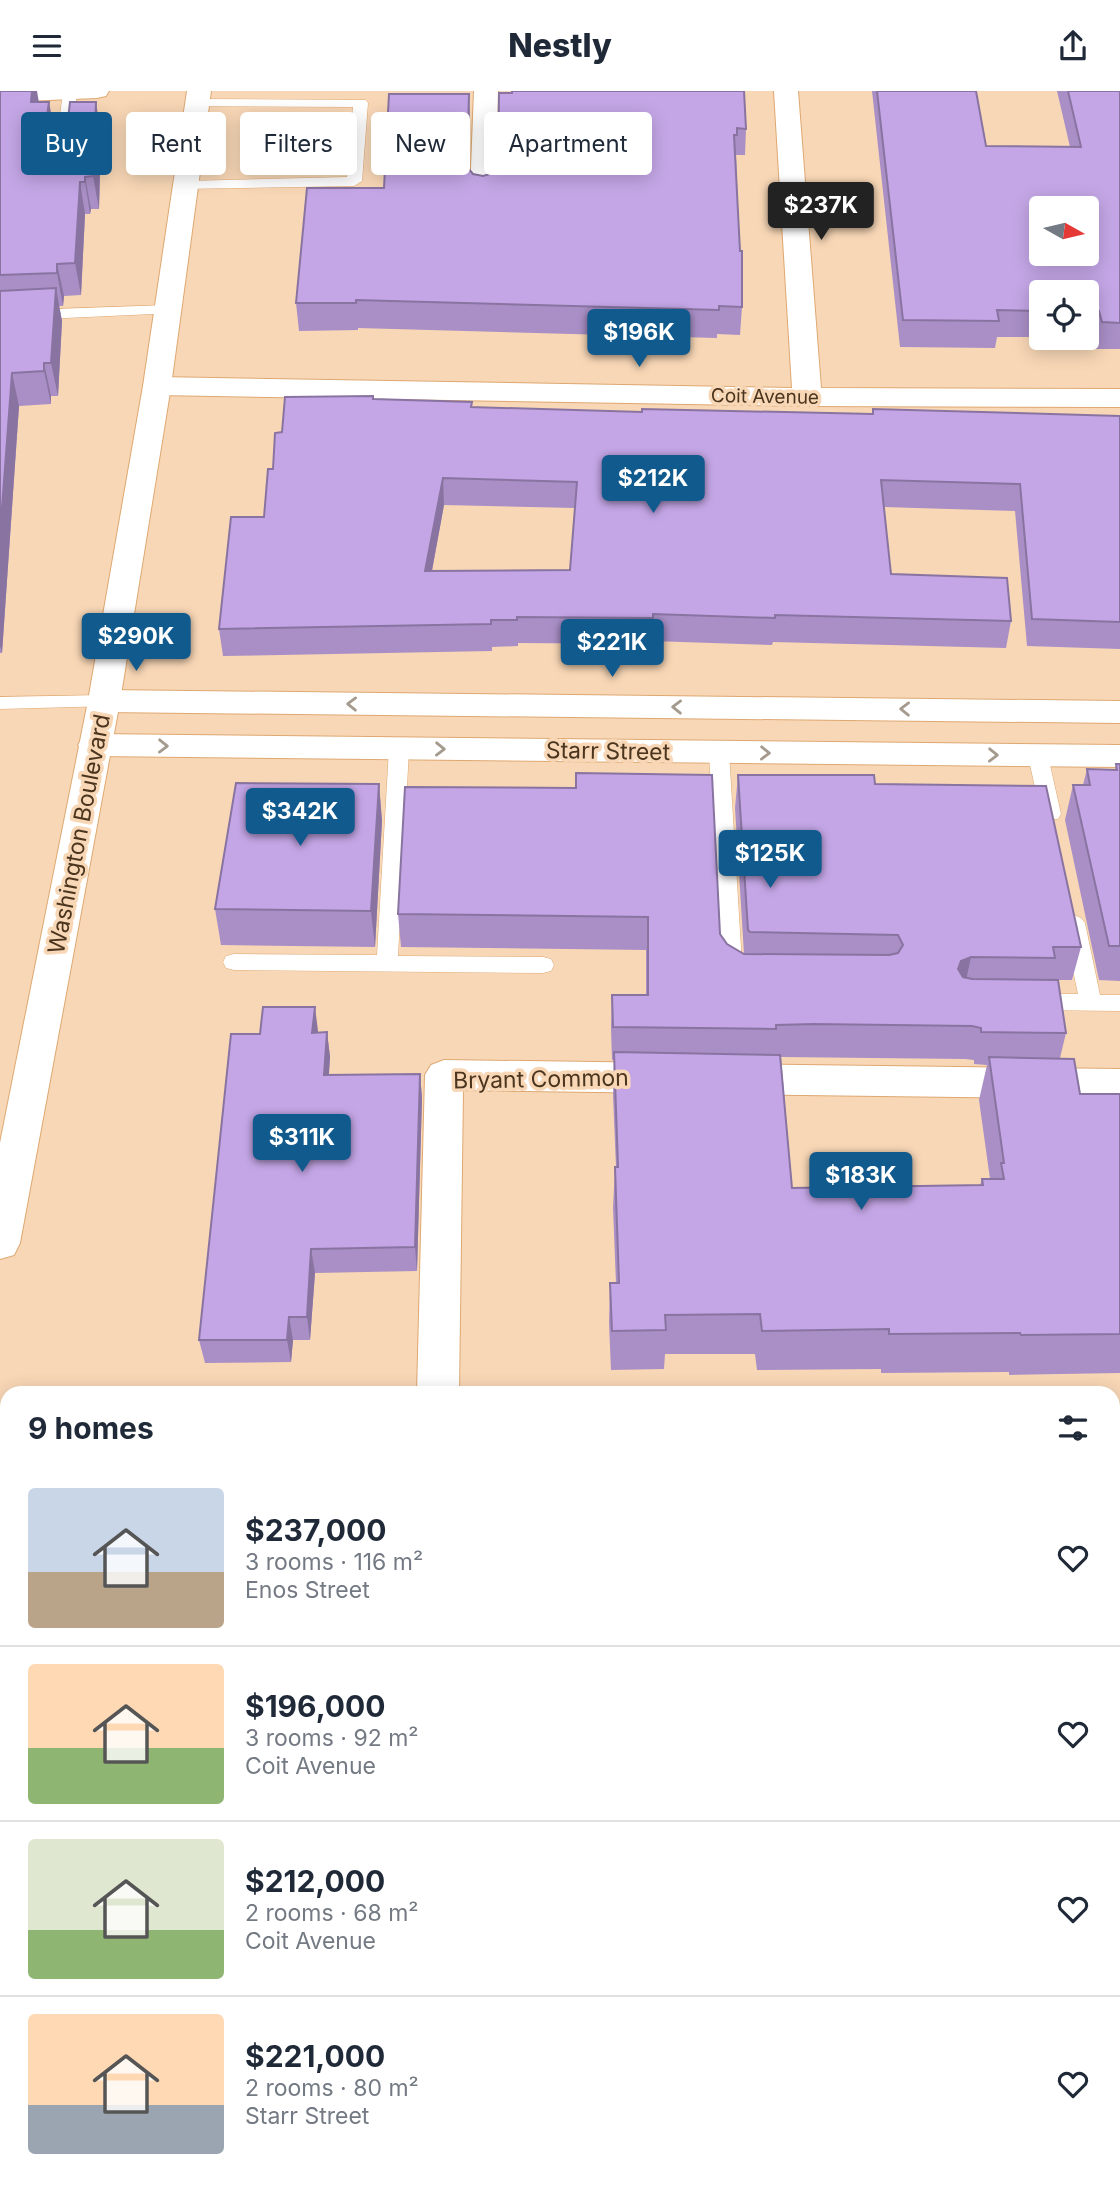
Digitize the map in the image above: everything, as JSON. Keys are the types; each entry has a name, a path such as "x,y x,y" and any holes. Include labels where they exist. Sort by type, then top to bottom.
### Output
{"street":[{"path":"0,95 97,91"},
{"path":"483,193 486,91"},
{"path":"786,91 807,397"},
{"name":"Washington Boulevard","path":"0,1243 104,701 157,386 198,97"},
{"name":"Coit Avenue","path":"157,386 807,397 1120,398"},
{"name":"Starr Street","path":"104,701 1120,712"},
{"name":"Starr Street","path":"95,745 1120,756"},
{"name":"Bryant Common","path":"438,1386 444,1075 1120,1084"}],"lane":[{"path":"68,112 70,92"},
{"path":"186,186 354,181 361,103 198,97"},
{"path":"0,316 168,310"},
{"path":"0,702 104,701"},
{"path":"387,963 399,749"},
{"path":"719,753 731,967 741,976 754,976"},
{"path":"1038,756 1055,834"},
{"path":"1069,899 1091,1003"},
{"path":"234,962 543,965"},
{"path":"1007,1002 1120,1003"}],"building":[{"path":"0,91 32,91 31,102 49,102 48,112 21,112 21,175 93,176 85,177 85,182 80,182 75,263 57,264 57,273 0,275"},
{"path":"744,91 746,129 737,128 737,135 734,135 742,251 742,307 719,306 719,310 356,300 356,303 296,303 307,188 384,188 385,175 470,175 470,170 483,176 652,175 652,112 499,112 499,93"},
{"path":"877,91 976,91 986,146 1081,147 1068,91 1120,91 1120,323 1102,322 1099,311 1099,280 1029,280 1029,311 997,310 999,321 903,320"},
{"path":"389,94 469,94 469,112 388,112"},
{"path":"70,102 96,102 96,112 69,112"},
{"path":"56,288 51,363 44,363 44,371 12,373 0,535 0,291"},
{"path":"373,396 373,399 472,402 471,407 642,412 642,409 873,414 873,409 1120,416 1120,622 1032,619 1020,484 881,480 891,574 1007,578 1011,621 653,614 653,618 517,617 517,620 491,620 491,624 219,629 231,517 264,517 268,469 273,469 275,433 282,432 285,397","holes":["443,478 577,482 570,570 425,571"]},
{"path":"1116,764 1120,764 1120,946 1109,946 1073,785 1090,785 1087,769 1117,770"},
{"path":"576,773 712,775 720,934 727,944 744,954 889,955 898,953 903,945 898,935 748,930 738,775 874,775 875,784 1046,786 1081,947 1053,947 1055,958 971,957 961,961 958,969 963,977 972,979 1058,980 1066,1033 981,1032 981,1028 972,1026 814,1024 776,1025 776,1029 613,1027 612,995 648,995 648,917 398,914 405,787 576,788"},
{"path":"236,783 379,784 371,911 215,909"},
{"path":"263,1007 315,1007 312,1033 327,1032 324,1075 420,1074 415,1247 311,1249 307,1317 289,1317 287,1340 199,1340 231,1034 260,1034"},
{"path":"614,1052 780,1055 792,1188 983,1185 982,1179 1004,1179 989,1057 1074,1059 1080,1094 1120,1094 1120,1334 889,1334 889,1329 762,1331 760,1314 665,1315 666,1330 612,1331 610,1283 619,1283"}]}
